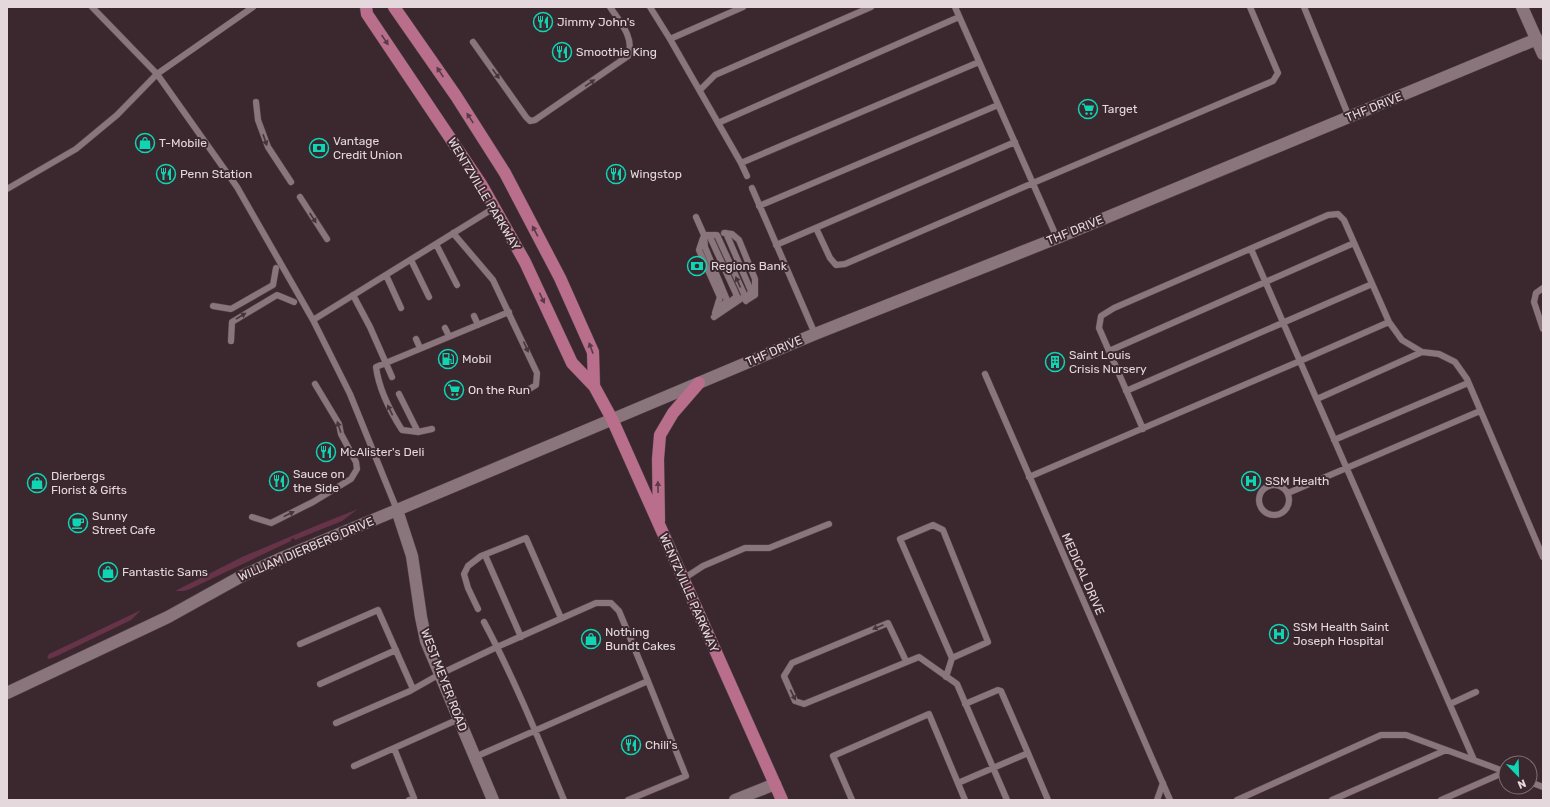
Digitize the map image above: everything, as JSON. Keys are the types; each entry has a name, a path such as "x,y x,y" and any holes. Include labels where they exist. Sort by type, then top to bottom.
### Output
{"main road":[{"path":"354,7 367,10"},
{"name":"WENTZVILLE PARKWAY","path":"394,7 456,96 509,180 560,278 593,352 594,386"},
{"name":"WENTZVILLE PARKWAY","path":"367,10 481,184 525,262 572,363 594,386 612,419 782,800"},
{"path":"659,526 658,459 660,435 673,413 699,383"}],"street":[{"path":"1522,7 1543,54"},
{"name":"THF DRIVE","path":"612,419 815,334 1057,238 1537,39"},
{"name":"WILLIAM DIERBERG DRIVE","path":"7,693 168,617 240,577 284,557 612,419"},
{"name":"WEST MEYER ROAD","path":"397,510 412,556 426,641 493,800"},
{"path":"735,800 775,784"}],"lane":[{"path":"92,7 157,74 237,187 313,320 350,394 397,510"},
{"path":"7,189 76,149 117,115 157,74 254,7"},
{"path":"474,42 526,117 530,121 535,120 628,56 630,50 628,36 610,7"},
{"path":"650,7 700,90 746,176"},
{"path":"670,39 743,7"},
{"path":"700,90 715,75 871,7"},
{"path":"955,7 1057,238"},
{"path":"816,228 830,258 836,265 845,264 1273,81 1278,73 1250,7"},
{"path":"1304,7 1349,117"},
{"path":"718,123 959,17"},
{"path":"740,163 979,62"},
{"path":"256,102 258,120 268,147 291,182"},
{"path":"759,206 998,104"},
{"path":"776,245 1015,142"},
{"path":"752,188 815,334"},
{"path":"300,197 327,239"},
{"path":"313,320 494,208"},
{"path":"1143,429 1099,328 1101,316 1114,308 1328,215 1338,214 1344,220 1389,322 1402,340 1422,352 1439,354 1455,362 1468,383 1543,557"},
{"path":"696,217 704,235 699,250 720,297 714,317"},
{"path":"453,233 493,280 509,312 537,373 536,385 526,391"},
{"path":"704,235 726,233 732,234 739,240 755,279 754,295 746,301 714,317"},
{"path":"726,233 751,291 746,301"},
{"path":"704,235 710,237 737,296 714,317"},
{"path":"1109,350 1266,283 1354,243"},
{"path":"436,244 457,285"},
{"path":"1251,249 1474,760"},
{"path":"411,260 430,296"},
{"path":"213,306 231,309 273,285 276,268"},
{"path":"386,275 401,308"},
{"path":"1126,391 1372,284"},
{"path":"1543,288 1536,293 1534,302 1543,329"},
{"path":"231,341 232,322 261,304 277,295 294,302"},
{"path":"353,295 392,377"},
{"path":"432,429 418,432 402,430 392,414 381,389 376,367 509,312"},
{"path":"474,316 478,325"},
{"path":"1029,477 1300,362 1389,322"},
{"path":"445,328 449,336"},
{"path":"416,340 420,348"},
{"path":"1317,399 1422,352"},
{"name":"MEDICAL DRIVE","path":"985,374 1170,800"},
{"path":"1334,440 1468,383"},
{"path":"252,518 271,523 313,502 351,479 357,469 356,462 341,434 339,424 315,384"},
{"path":"398,394 418,432"},
{"path":"1288,493 1480,411"},
{"path":"1270,485 1280,486 1288,493 1289,503 1280,514 1271,515 1262,511 1259,496 1265,488 1270,485"},
{"path":"683,579 703,566 745,548 769,548 829,524"},
{"path":"946,677 952,658 900,539 933,525 943,530 988,642 952,658"},
{"path":"478,609 468,588 464,574 468,566 485,555 526,538 561,618"},
{"path":"485,555 521,637"},
{"path":"336,723 414,690 440,674 561,618 596,603 611,603 619,611 686,776 628,800"},
{"path":"300,644 378,610 414,690"},
{"path":"484,622 535,730 564,800"},
{"path":"906,661 888,623 792,663 784,676 795,701 804,704 906,661 919,657 957,684 1008,800"},
{"path":"320,684 396,650"},
{"path":"475,756 648,681"},
{"path":"965,704 998,690 1001,692 1048,800"},
{"path":"1450,704 1476,692"},
{"path":"852,800 833,756 929,714 965,800"},
{"path":"354,766 459,719"},
{"path":"1237,800 1381,736 1406,735 1498,769"},
{"path":"394,748 414,798 409,800"},
{"path":"1332,800 1446,750"},
{"path":"958,783 1028,753"},
{"path":"1441,800 1498,775"},
{"path":"1157,800 1163,783"}],"shaded area":[{"path":"358,509 342,521 295,540 294,538 291,539 291,541 190,589 175,591 242,557"},
{"path":"141,610 131,620 57,656 49,659 47,658 49,654"}],"place":[{"name":"Jimmy John's","path":"543,22"},
{"name":"Smoothie King","path":"562,52"},
{"name":"Target","path":"1088,109"},
{"name":"T-Mobile","path":"145,143"},
{"name":"Vantage Credit Union","path":"319,148"},
{"name":"Penn Station","path":"166,174"},
{"name":"Wingstop","path":"616,174"},
{"name":"Regions Bank","path":"697,266"},
{"name":"Mobil","path":"448,359"},
{"name":"Saint Louis Crisis Nursery","path":"1055,362"},
{"name":"On the Run","path":"454,390"},
{"name":"McAlister's Deli","path":"326,452"},
{"name":"Sauce on the Side","path":"279,481"},
{"name":"SSM Health","path":"1251,481"},
{"name":"Dierbergs Florist & Gifts","path":"37,483"},
{"name":"Sunny Street Cafe","path":"78,523"},
{"name":"Fantastic Sams","path":"108,572"},
{"name":"SSM Health Saint Joseph Hospital","path":"1279,634"},
{"name":"Nothing Bundt Cakes","path":"591,639"},
{"name":"Chili's","path":"631,745"}]}
